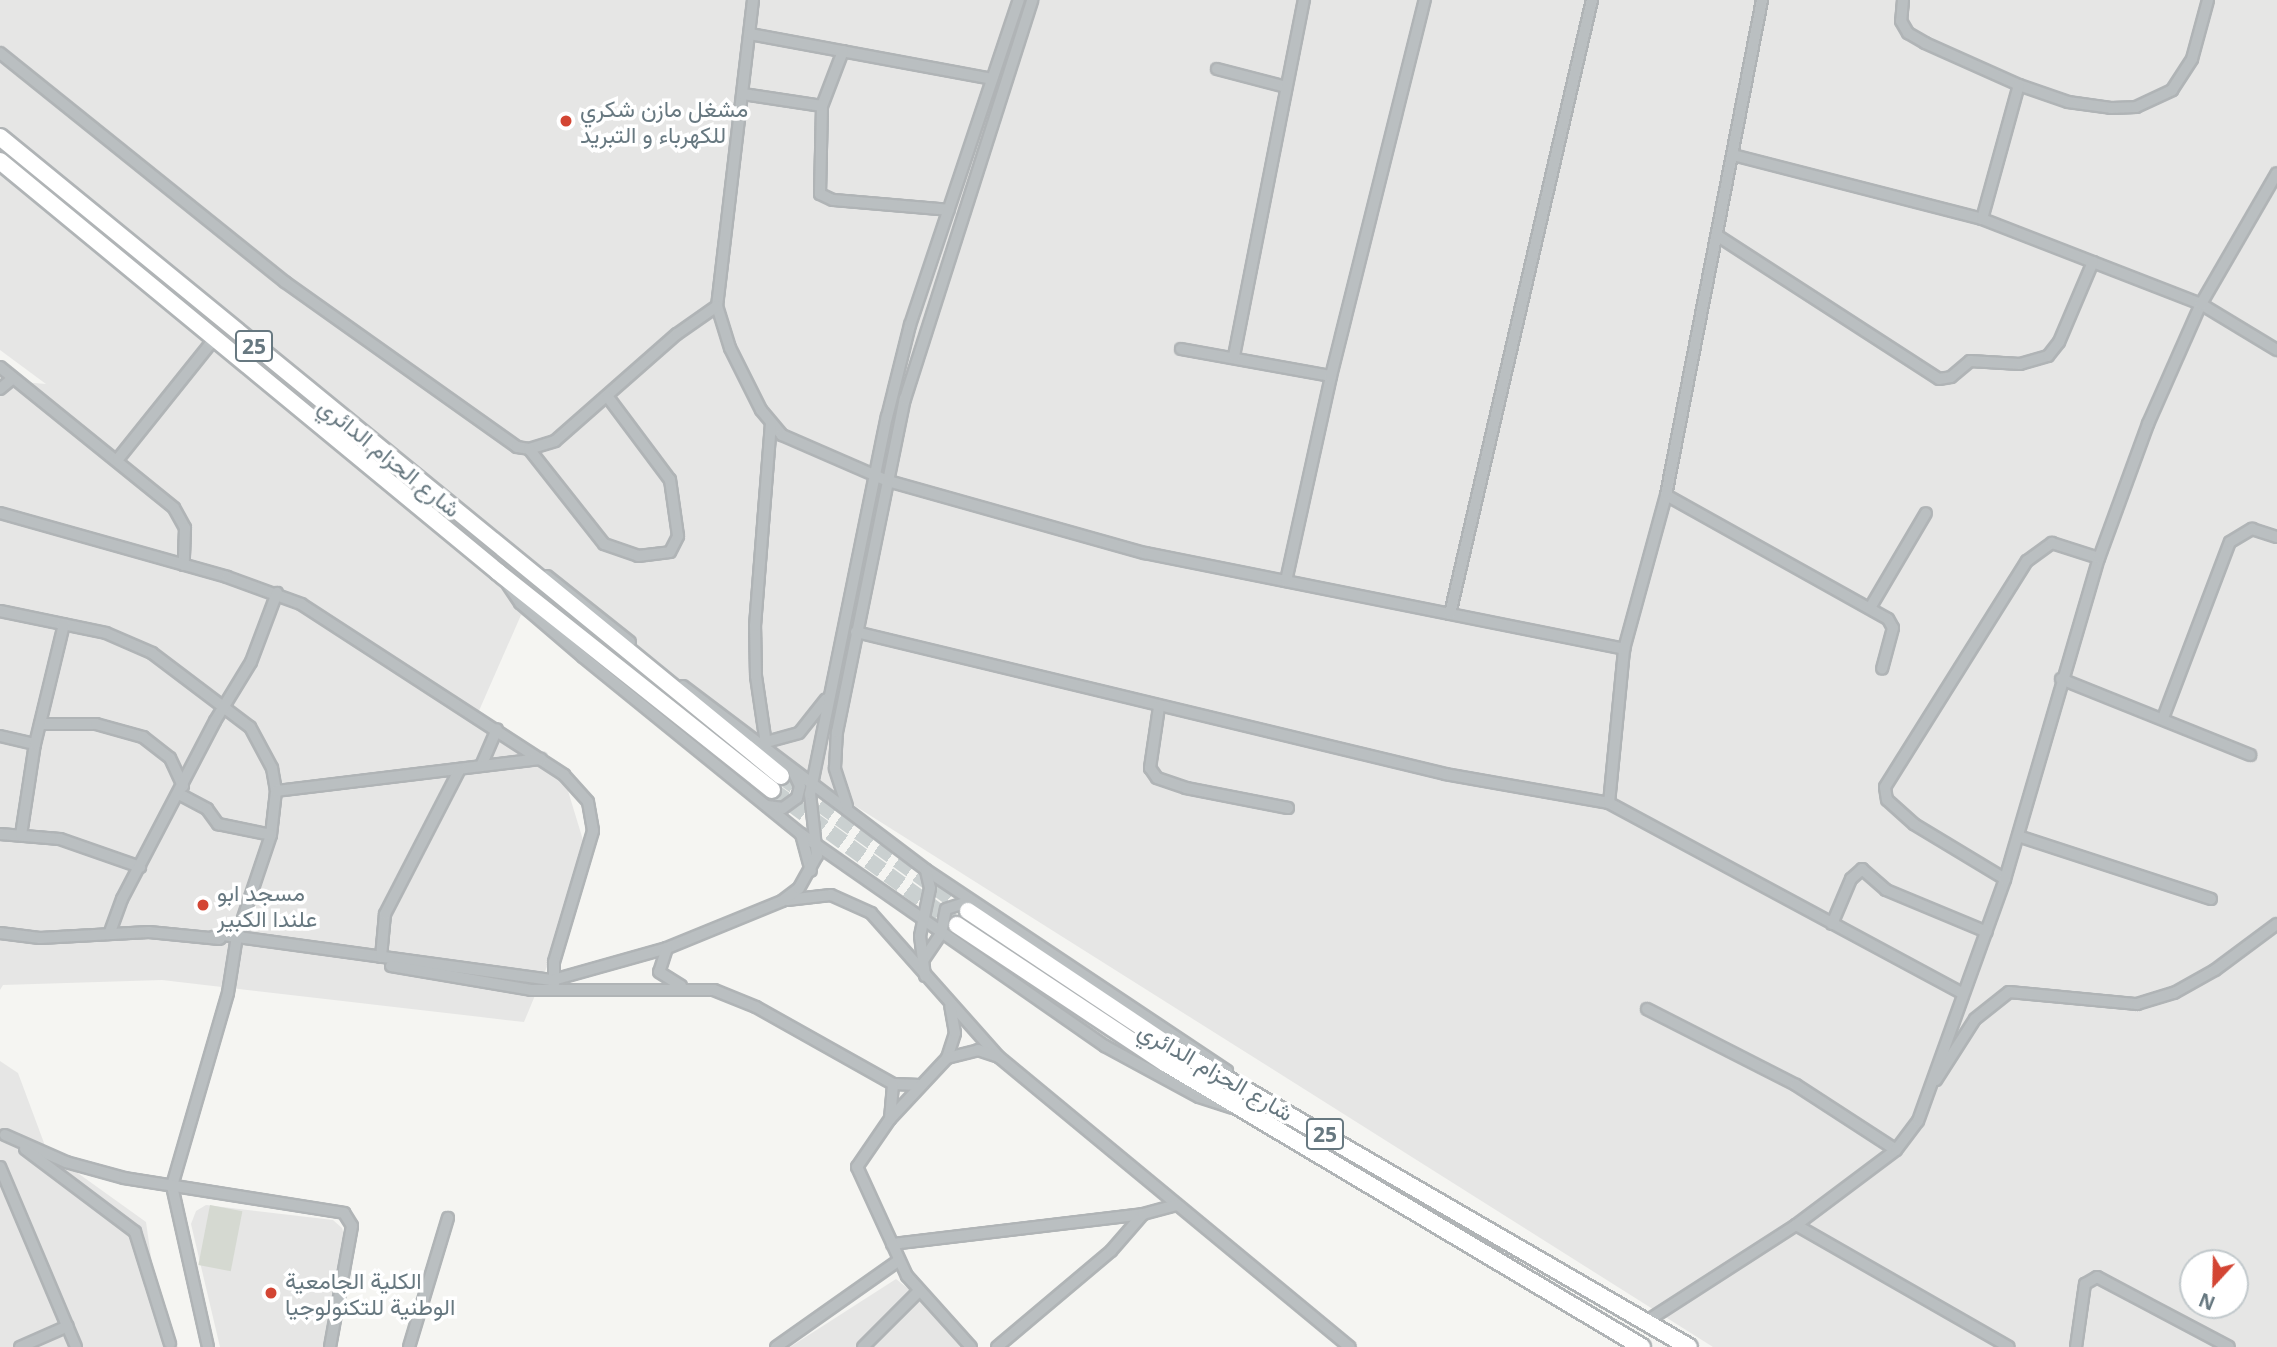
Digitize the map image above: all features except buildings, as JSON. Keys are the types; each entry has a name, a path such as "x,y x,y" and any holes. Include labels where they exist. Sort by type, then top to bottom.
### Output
{"highway":[{"name":"شارع الحزام الدائري","path":"0,137 781,778"},
{"name":"شارع الحزام الدائري","path":"0,162 498,572 781,778"},
{"name":"شارع الحزام الدائري","path":"969,906 1089,996 1689,1347"},
{"name":"شارع الحزام الدائري","path":"957,925 1089,1016 1243,1111 1642,1347"}],"street":[{"path":"753,0 717,306 730,348 771,423 801,446 888,481 1145,553 1624,649"},
{"path":"236,940 381,957 554,985 667,948 782,901 799,888 811,871 818,846 809,812 812,784 873,476 910,325 1018,0"},
{"path":"848,809 838,783 834,752 851,655 888,481 925,327 1032,0"},
{"path":"1286,581 1331,376 1425,0"},
{"path":"1450,614 1592,0"},
{"path":"1609,803 1624,649 1666,495 1762,0"},
{"path":"1903,0 1901,21 1908,33 2019,85 2089,106 2136,107 2155,99 2184,76 2208,0"},
{"path":"1234,356 1301,1"},
{"path":"750,34 992,79"},
{"path":"843,51 822,106 820,194 832,200 949,210"},
{"path":"0,53 324,311 506,442 529,449 555,441 677,334 717,306"},
{"path":"1217,69 1286,87"},
{"path":"1982,219 2019,85"},
{"path":"743,94 822,106"},
{"path":"1733,155 1982,219 2202,304 2277,350"},
{"path":"1647,1321 1796,1225 1896,1150 1918,1121 2005,879 2099,558 2148,424 2202,304 2277,173"},
{"path":"1718,236 1939,379 1951,377 1970,361 2020,364 2048,356 2059,342 2093,262"},
{"path":"118,459 214,339"},
{"path":"1181,349 1234,356 1331,376"},
{"path":"0,367 118,459 182,520 184,565"},
{"path":"0,390 13,378"},
{"path":"529,449 604,544 638,556 670,552 678,536 670,480 608,397"},
{"path":"761,744 755,638 771,423"},
{"path":"1666,495 1888,619 1893,628 1882,669"},
{"path":"0,513 277,593 329,619 497,729 580,788 593,816 590,845 554,962 554,985"},
{"path":"1870,608 1926,513"},
{"path":"2163,718 2230,542 2252,530 2277,537"},
{"path":"2005,879 1914,824 1887,800 1885,788 2027,561 2052,543 2099,558"},
{"path":"509,555 562,586 761,744 781,778 800,786 797,798 783,808 767,806"},
{"path":"498,572 529,611 801,834 1105,1046 1199,1097 1243,1111"},
{"path":"110,932 139,867 223,705 251,662 277,593"},
{"path":"0,611 129,641 223,705 250,727 266,750 276,791 271,835 236,940 228,993 172,1186 208,1347"},
{"path":"21,835 35,744 64,624"},
{"path":"856,632 1159,707 1515,790 1609,803 1963,994"},
{"path":"838,653 851,655"},
{"path":"2062,679 2250,755"},
{"path":"761,744 807,727 831,691"},
{"path":"1159,707 1150,768 1157,778 1186,788 1288,808"},
{"path":"40,724 96,724 142,737 170,758 181,790 207,808 218,824 271,835"},
{"path":"481,766 497,729"},
{"path":"0,736 35,744"},
{"path":"276,791 541,759"},
{"path":"381,957 385,914 460,769"},
{"path":"781,778 812,784 848,809 969,906"},
{"path":"0,834 90,846 139,867"},
{"path":"801,834 811,871"},
{"path":"2018,836 2211,899"},
{"path":"1832,924 1851,879 1863,869 1886,890 1987,932"},
{"path":"925,975 922,920 930,888 926,870"},
{"path":"782,901 831,895 857,903 871,913 999,1057 1349,1347"},
{"path":"924,959 941,934 946,909 969,906"},
{"path":"1934,1082 1946,1071 1975,1018 2009,992 2137,1004 2174,993 2215,970 2277,924"},
{"path":"0,947 5,935 110,932 214,937 554,985 683,987 732,995 893,1084 920,1085"},
{"path":"667,948 659,972 683,987"},
{"path":"948,1001 955,1033 947,1058 920,1085 863,1153 857,1174 898,1261 918,1292 971,1347"},
{"path":"1647,1009 1796,1085 1896,1150"},
{"path":"947,1058 978,1050 999,1057"},
{"path":"890,1119 893,1084"},
{"path":"3,1133 95,1171 334,1211 350,1219 330,1347"},
{"path":"3,1133 135,1232 170,1344"},
{"path":"0,1167 76,1347"},
{"path":"892,1244 1143,1214 1177,1205"},
{"path":"997,1347 1111,1251 1143,1214"},
{"path":"409,1347 448,1218"},
{"path":"1796,1225 2009,1347"},
{"path":"776,1347 898,1261"},
{"path":"2076,1347 2085,1284 2097,1277 2229,1347"},
{"path":"863,1347 918,1292"},
{"path":"20,1347 68,1326"}],"shaded area":[{"path":"0,0 2277,0 2277,1347 1713,1347 814,780 521,615 478,713 565,781 590,863 524,1022 162,980 3,985 0,990 0,380 46,384 0,350"},
{"path":"0,1061 18,1073 47,1151 146,1222 164,1347 0,1347"},
{"name":"الكلية الجامعية الوطنية للتكنولوجيا","path":"206,1205 333,1220 342,1228 345,1239 325,1347 220,1347 191,1224 196,1211"},
{"path":"210,1205 242,1211 231,1271 198,1265"},
{"path":"896,1279 976,1343 973,1347 790,1347"}],"tunnel":[{"path":"781,776 968,911"},
{"path":"772,790 957,925"}],"place":[{"name":"مشغل مازن شكري للكهرباء و التبريد","path":"566,121"},
{"name":"مسجد ابو علندا الكبير","path":"203,905"},
{"name":"الكلية الجامعية الوطنية للتكنولوجيا","path":"271,1293"}]}
